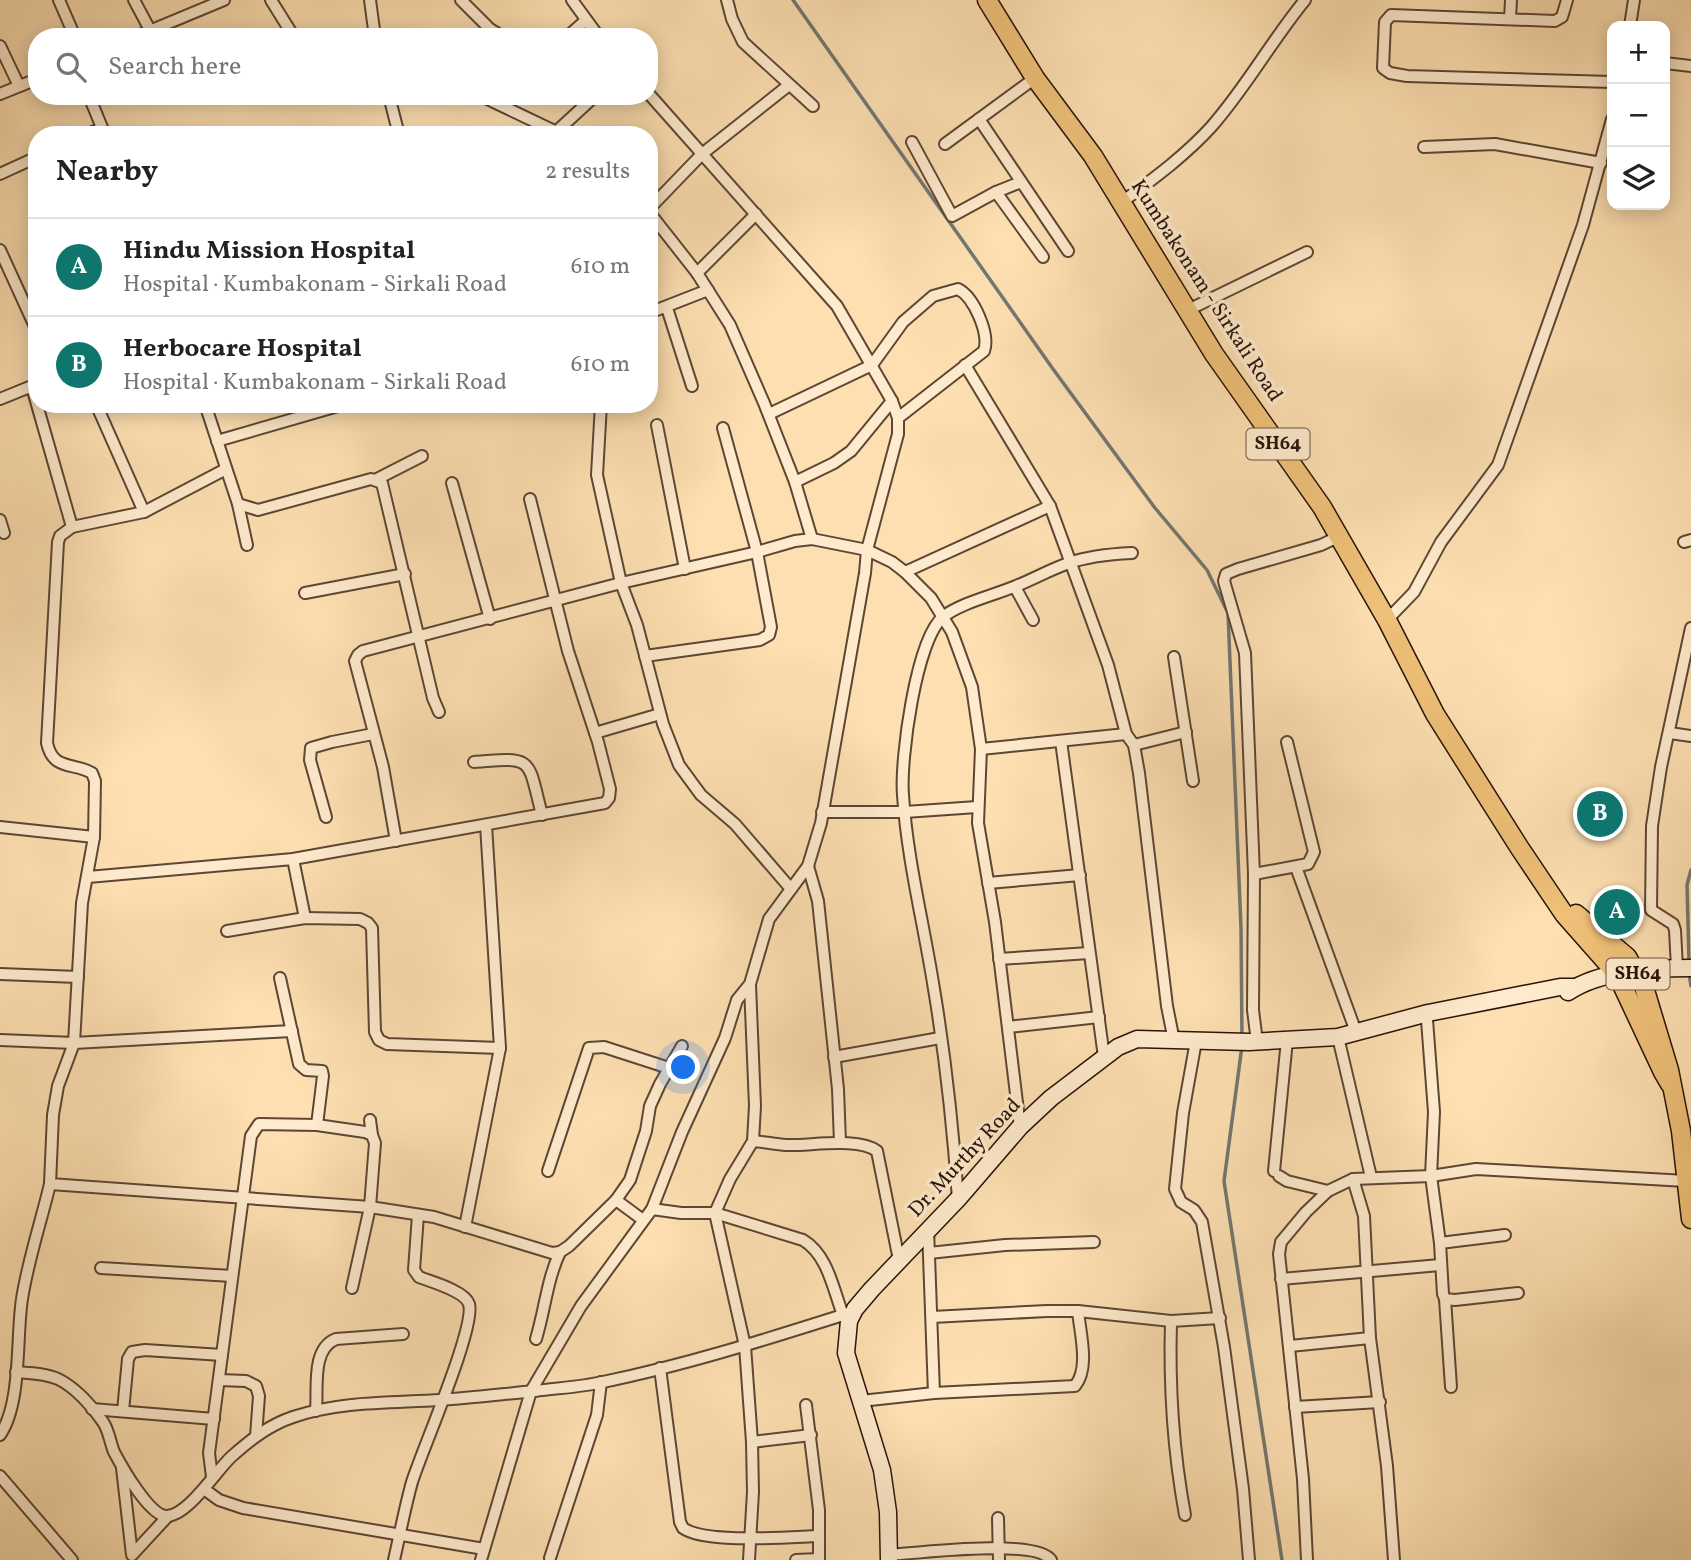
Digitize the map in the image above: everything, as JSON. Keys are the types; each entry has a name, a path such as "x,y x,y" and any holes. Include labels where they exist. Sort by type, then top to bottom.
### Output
{"main road":[{"name":"Kumbakonam - Sirkali Road","path":"990,1 1035,78 1093,156 1214,355 1322,507 1387,620 1435,714 1564,914 1617,974 1670,1084"},
{"name":"Kumbakonam - Sirkali Road","path":"1554,897 1622,953 1636,970 1644,987 1669,1070 1681,1131 1691,1219"},
{"name":"Dr. Murthy Road","path":"1385,1024 1427,1020 1560,998 1574,988 1636,970 1684,968"},
{"name":"Dr. Murthy Road","path":"846,1318 958,1199 1020,1127 1051,1098 1107,1056 1172,1041 1253,1042 1338,1037 1428,1013 1560,986 1574,988"},
{"path":"848,1367 863,1301"},
{"path":"846,1318 845,1345 848,1367 882,1470 888,1512 889,1558"}],"street":[{"path":"59,0 71,28"},
{"path":"134,0 149,28"},
{"path":"155,28 224,0"},
{"path":"271,0 288,28"},
{"path":"370,0 373,28"},
{"path":"461,0 489,28"},
{"path":"572,0 591,28"},
{"path":"727,0 743,42 813,106"},
{"path":"1122,202 1169,167 1211,127 1305,0"},
{"path":"1510,19 1511,0"},
{"path":"1567,0 1562,17 1555,20 1391,15 1385,22 1383,68 1390,74 1407,76 1607,82"},
{"path":"1631,21 1634,0"},
{"path":"577,28 585,21"},
{"path":"0,46 19,86"},
{"path":"1670,64 1691,66"},
{"path":"946,144 1035,78"},
{"path":"0,94 28,82"},
{"path":"658,201 702,154 789,85"},
{"path":"658,104 837,306 892,401 898,418 898,434 867,550 822,812 808,866 769,919 750,984 755,1107 753,1141 730,1179 715,1213 745,1346 752,1442 749,1560"},
{"path":"93,105 102,126"},
{"path":"391,105 397,126"},
{"path":"502,105 546,126"},
{"path":"567,126 586,105"},
{"path":"979,119 1068,251"},
{"path":"1387,620 1414,592 1441,542 1498,465 1583,225 1607,139"},
{"path":"912,142 952,216 1007,186 1021,182"},
{"path":"1424,147 1495,144 1601,163"},
{"path":"0,174 28,162"},
{"path":"996,192 1043,257"},
{"path":"697,273 755,215"},
{"path":"658,223 697,273 730,325 769,414 795,482 812,539"},
{"path":"0,250 28,311"},
{"path":"1186,312 1307,252"},
{"path":"769,414 872,365 903,322 933,296 958,289 966,293 986,332 984,351 898,418"},
{"path":"658,310 708,290"},
{"path":"667,308 692,386"},
{"path":"965,365 1051,506 1108,665 1126,734 1134,745 1172,1041"},
{"path":"0,400 28,388"},
{"path":"795,482 834,463 851,451 892,401"},
{"path":"41,413 72,527"},
{"path":"100,413 144,512"},
{"path":"208,413 239,504 247,545"},
{"path":"217,441 305,413"},
{"path":"600,413 597,475 621,583 637,625 660,714 679,765 701,795 735,824 791,889"},
{"path":"657,425 685,569"},
{"path":"645,656 765,638 769,635 771,627 757,552 723,428"},
{"path":"239,504 258,510 377,479 422,456"},
{"path":"0,1436 9,1418 22,1298 50,1184 53,1115 58,1086 74,1043 82,903 94,837 95,781 92,773 84,768 63,765 54,759 47,743 58,542 60,536 72,527 144,512 226,469"},
{"path":"377,479 385,488 433,698 439,712"},
{"path":"452,483 490,619"},
{"path":"88,877 293,859 598,805 609,798 610,789 555,602 530,499"},
{"path":"905,572 1051,506"},
{"path":"0,520 5,533"},
{"path":"1253,1042 1254,874 1245,653 1224,581 1226,574 1238,569 1321,545 1340,536"},
{"path":"396,841 388,791 355,661 363,651 621,583 795,541 812,539 867,550 892,562 931,598 952,632 972,687 981,749 978,823 999,959 1020,1127"},
{"path":"958,1199 954,1142 940,1038 903,793 906,743 920,662 925,644 943,617 978,599 1015,587 1070,562 1110,554 1132,553"},
{"path":"305,593 405,574"},
{"path":"1015,587 1033,620"},
{"path":"1684,968 1673,924 1651,911 1650,900 1653,826 1661,767 1691,628"},
{"path":"1174,657 1194,781"},
{"path":"595,733 660,714"},
{"path":"1134,745 1186,732"},
{"path":"1670,733 1691,736"},
{"path":"326,817 310,760 311,748 332,741 373,734"},
{"path":"981,749 1126,734"},
{"path":"1061,741 1089,953 1107,1056"},
{"path":"1254,874 1308,864 1314,852 1287,742"},
{"path":"474,762 516,759 527,765 542,815"},
{"path":"822,812 905,812 977,807"},
{"path":"466,1227 500,1048 486,825"},
{"path":"0,827 94,837"},
{"path":"293,859 305,918"},
{"path":"808,866 818,901 840,1143"},
{"path":"1296,867 1356,1032"},
{"path":"988,883 1080,875"},
{"path":"227,931 305,918 360,919 372,928 375,1032 379,1040 387,1044 500,1048"},
{"path":"999,959 1089,953"},
{"path":"0,974 78,977"},
{"path":"281,978 302,1068 322,1071 317,1125"},
{"path":"204,1489 219,1500 243,1508 400,1535 483,1555 531,1391 581,1306 652,1209 682,1132 724,1038 737,1000 750,984"},
{"path":"1008,1027 1099,1017"},
{"path":"1427,1020 1434,1112 1431,1176 1440,1243 1451,1387"},
{"path":"0,1040 74,1043 292,1031"},
{"path":"1338,1037 1371,1177"},
{"path":"834,1057 940,1038"},
{"path":"1286,1040 1277,1173 1287,1181 1328,1191"},
{"path":"1196,1041 1183,1113 1175,1188 1181,1202 1194,1210 1202,1222 1220,1318 1243,1489 1249,1560"},
{"path":"536,1339 546,1286 560,1252 616,1200 630,1180 646,1131 650,1106 682,1046"},
{"path":"548,1171 590,1048 604,1047 669,1068"},
{"path":"352,1288 370,1207 374,1143 370,1120"},
{"path":"212,1477 209,1453 251,1136 259,1124 317,1125 372,1135"},
{"path":"753,1141 784,1145 840,1143 871,1146 877,1151 899,1260"},
{"path":"1307,1560 1290,1346 1279,1254 1281,1242 1328,1191 1353,1179 1431,1176 1476,1169 1686,1181"},
{"path":"1353,1179 1364,1216 1370,1338 1393,1520 1394,1560"},
{"path":"50,1184 242,1200 370,1207 418,1214 540,1250 560,1252"},
{"path":"616,1200 643,1220"},
{"path":"16,1372 48,1375 71,1387 104,1423 113,1450 150,1508 158,1514 168,1516 178,1513 204,1489 231,1457 256,1436 276,1424 316,1411 601,1382 846,1318 816,1247 803,1240 715,1213 652,1209"},
{"path":"394,1560 412,1483 456,1364 470,1313 469,1303 463,1295 419,1277 414,1270 418,1214"},
{"path":"928,1229 934,1393"},
{"path":"1440,1243 1505,1235"},
{"path":"929,1253 1005,1245 1094,1242"},
{"path":"1281,1279 1440,1265"},
{"path":"101,1268 232,1276"},
{"path":"1445,1299 1518,1293"},
{"path":"932,1317 1078,1311 1171,1321 1220,1318"},
{"path":"861,1401 934,1393 1075,1386 1081,1379 1083,1365 1078,1311"},
{"path":"1171,1321 1170,1362 1175,1458 1185,1515"},
{"path":"316,1411 320,1356 327,1343 336,1339 403,1334"},
{"path":"1290,1346 1370,1338"},
{"path":"123,1411 128,1359 132,1352 145,1350 222,1355"},
{"path":"660,1368 680,1522 683,1528 695,1534 750,1539 818,1536"},
{"path":"219,1380 246,1381 256,1386 259,1396 256,1436"},
{"path":"550,1558 597,1415 601,1382"},
{"path":"1295,1407 1380,1402"},
{"path":"796,1560 819,1559 819,1510 806,1405"},
{"path":"92,1409 214,1419"},
{"path":"752,1442 811,1435"},
{"path":"122,1466 131,1555 168,1516"},
{"path":"0,1476 72,1560"},
{"path":"998,1518 999,1554"},
{"path":"889,1558 1041,1552 1051,1560"}],"waterway":[{"path":"793,0 1053,369 1155,508 1207,570 1228,613 1241,928 1242,1039"},
{"path":"1689,962 1687,885 1691,870"},
{"path":"1689,973 1691,986"},
{"path":"1242,1046 1224,1181 1282,1560"}],"place":[{"name":"Herbocare Hospital","path":"1600,814"},
{"name":"Hindu Mission Hospital","path":"1617,912"}]}
